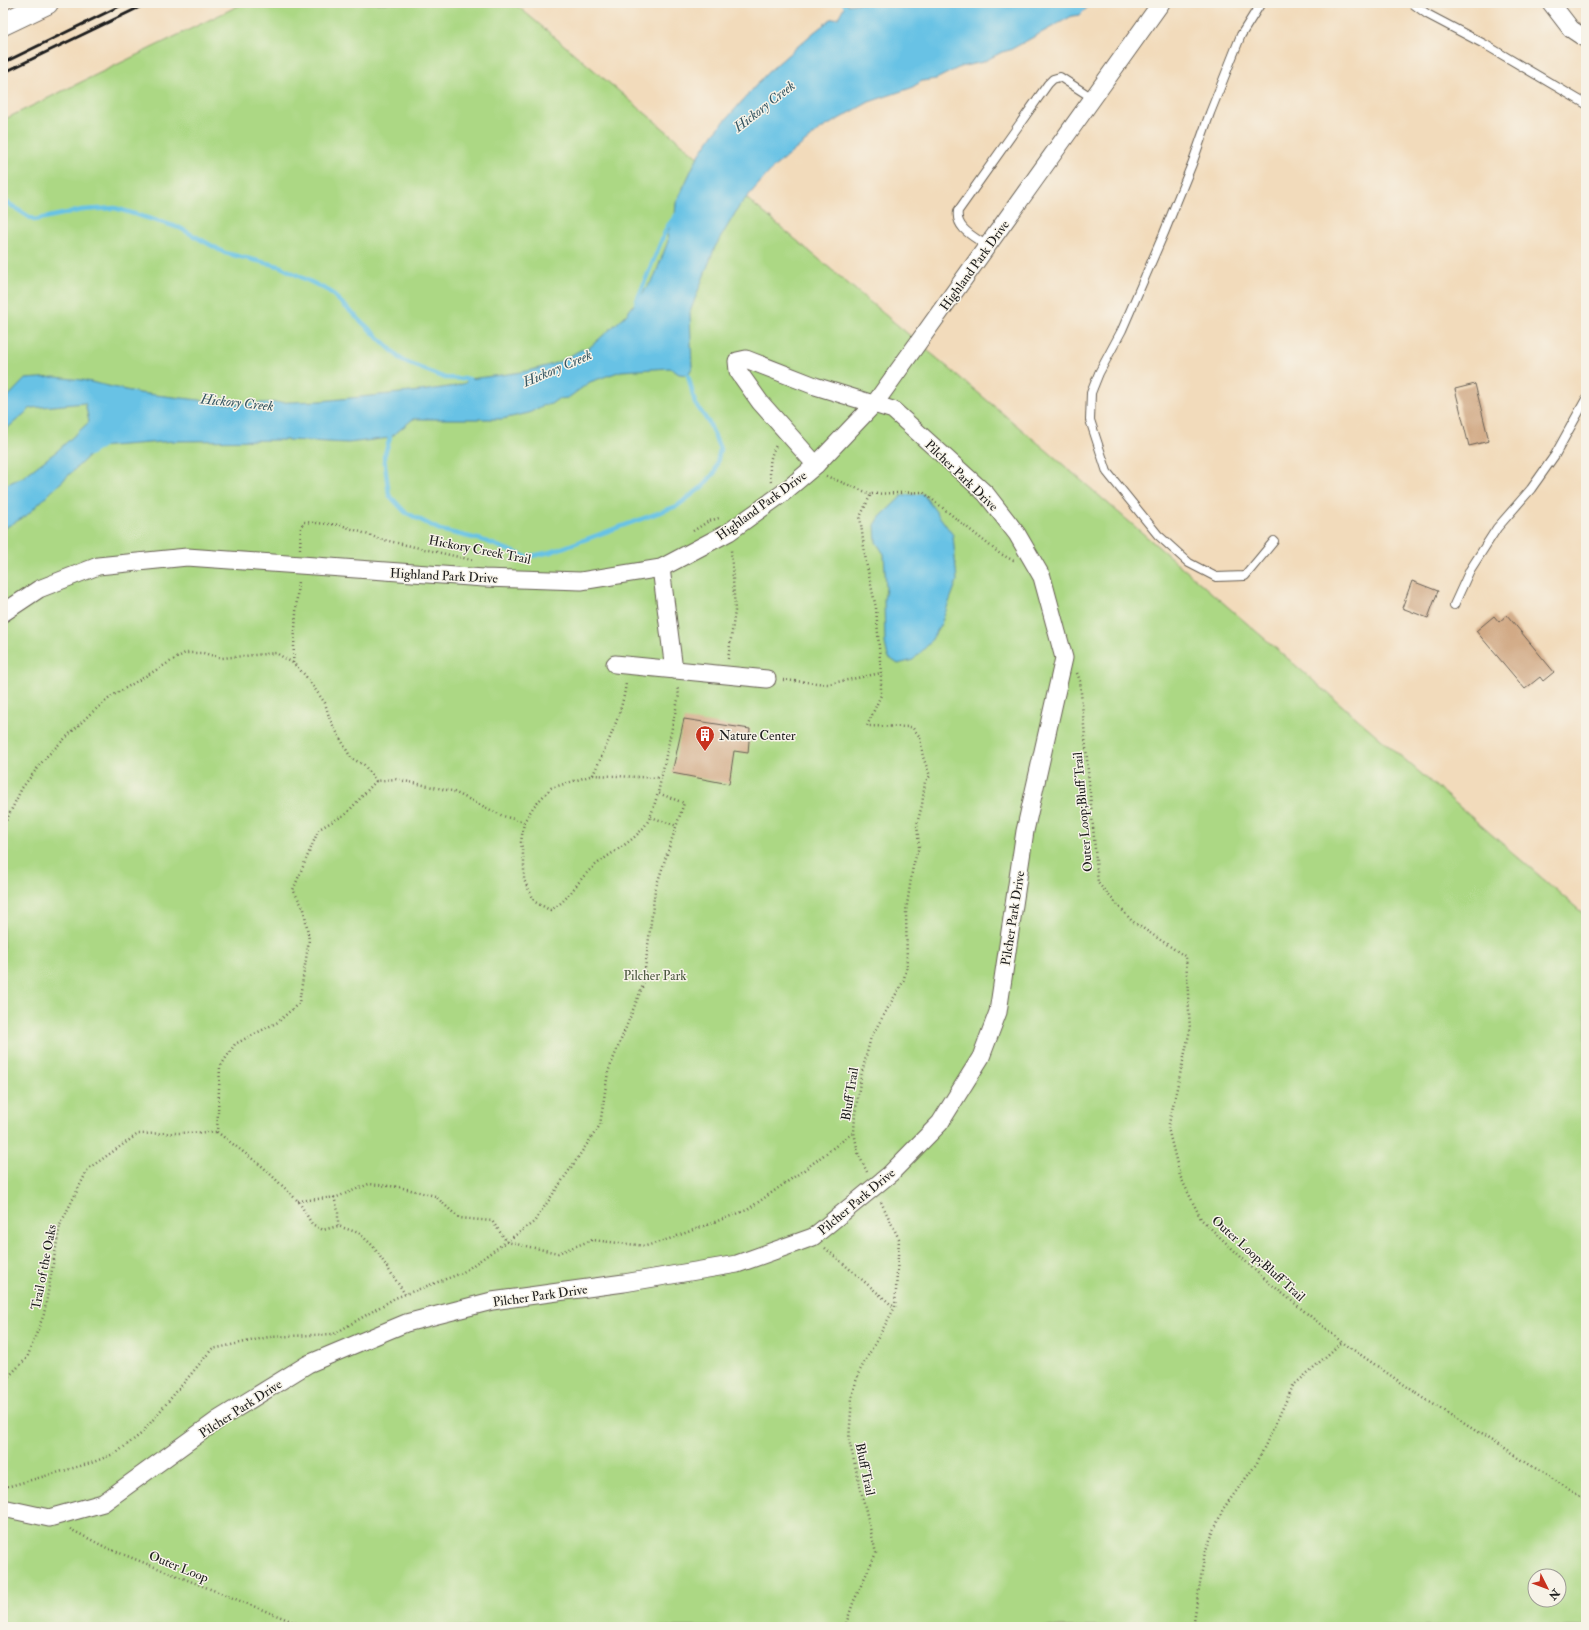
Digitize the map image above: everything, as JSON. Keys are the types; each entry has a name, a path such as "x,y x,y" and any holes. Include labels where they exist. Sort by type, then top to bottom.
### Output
{"main road":[{"path":"3,24 47,3"}],"street":[{"name":"Highland Park Drive","path":"3,613 39,589 98,566 187,557 484,578 581,581 661,568 729,532 773,499 818,470 875,403 1094,99 1161,3"},
{"path":"1551,3 1571,29 1586,39"},
{"name":"Pilcher Park Drive","path":"3,1508 49,1518 103,1503 219,1419 308,1364 406,1323 492,1301 624,1283 737,1264 813,1237 890,1174 940,1123 981,1057 998,1012 1025,831 1064,658 1042,577 1018,534 986,494 893,410 875,403 815,386 746,358 737,361 738,371 760,402 786,430"},
{"path":"786,430 818,470"},
{"path":"661,568 674,670"},
{"path":"615,664 768,679"}],"lane":[{"path":"1261,3 1241,35 1164,233 1122,330 1099,373 1092,393 1090,420 1106,472 1158,535 1189,563 1216,577 1245,576 1274,541"},
{"path":"1412,3 1428,14 1484,44 1586,104"},
{"path":"987,246 959,226 957,217 958,211 1048,84 1053,79 1060,77 1094,99"},
{"path":"1454,605 1474,564 1497,528 1531,489 1555,455 1586,399"}],"path":[{"path":"773,499 769,467 774,450 786,430"},
{"path":"818,470 871,494 923,492 999,553 1017,563"},
{"path":"768,679 828,684 881,673 876,608 866,562 860,517 871,494"},
{"path":"690,533 709,521 723,516"},
{"name":"Hickory Creek Trail","path":"293,663 301,527 304,522 341,525 380,539 475,560"},
{"path":"726,675 735,611 733,567 729,532"},
{"path":"3,822 6,821 22,788 46,757 90,714 112,696 185,653 203,653 222,658 276,653 293,663 305,674 325,703 330,720 351,758 364,765 376,781"},
{"name":"Outer Loop;Bluff Trail","path":"1075,667 1080,681 1098,883 1132,921 1186,957 1190,1030 1168,1128 1180,1176 1201,1219 1260,1275 1342,1342 1425,1399 1586,1500"},
{"path":"661,778 593,775 551,788 534,806 524,822 521,842 524,861 524,880 535,902 550,910 560,906 590,870 608,855 631,841 651,817 658,793 679,695 674,670"},
{"name":"Bluff Trail","path":"845,1627 853,1603 876,1553 849,1440 852,1396 858,1374 894,1307 898,1239 858,1153 854,1132 855,1114 861,1076 871,1037 903,982 908,967 906,911 913,866 918,847 917,824 922,806 925,782 930,776 923,757 920,737 912,727 867,726 881,695 881,673"},
{"path":"593,775 614,728 624,698 626,683"},
{"path":"405,1294 373,1246 359,1233 338,1226 323,1230 312,1224 298,1201 263,1167 217,1132 220,1067 235,1044 278,1022 299,1003 309,940 304,909 293,890 319,829 346,814 376,781 395,779 452,791 503,816 524,822"},
{"path":"3,1487 91,1463 116,1453 141,1434 212,1349 269,1337 334,1334 395,1298 462,1273 534,1222 600,1126 608,1072 643,985 655,890 684,804 658,793"},
{"path":"651,817 677,826"},
{"name":"Trail of the Oaks","path":"3,1382 28,1358 44,1314 60,1225 88,1169 138,1134 217,1132"},
{"path":"298,1201 334,1197 370,1184 399,1187 435,1196 460,1218 492,1221 507,1242 558,1253 592,1240 646,1246 669,1240 747,1210 804,1170 854,1132"},
{"path":"334,1197 338,1211 338,1226"},
{"path":"813,1237 894,1307"},
{"path":"1193,1627 1205,1552 1223,1509 1257,1463 1293,1386 1342,1342"},
{"name":"Outer Loop","path":"49,1518 107,1548 306,1627"}],"green space":[{"name":"Pilcher Park","path":"244,3 514,3 1045,449 1586,916 1586,1627 3,1627 3,120"}],"water":[{"path":"860,3 1092,3 1080,15 1072,16 1010,50 1002,52 983,62 960,67 936,79 922,81 911,88 869,102 821,129 774,167 740,205 715,247 690,312 692,368 688,375 679,374 670,368 621,371 590,382 568,398 558,399 551,404 542,406 529,413 502,419 413,419 390,438 348,443 288,440 174,441 98,447 26,516 3,529 3,486 23,477 57,451 89,422 85,403 31,408 3,432 3,402 25,379 55,377 82,380 139,393 233,404 321,401 456,386 465,383 469,379 514,373 547,366 581,350 589,348 626,315 654,278 668,241 667,233 675,216 676,203 697,158 714,133 767,73 831,19 838,18 845,5"},
{"path":"923,494 953,535 957,581 941,624 929,644 913,660 898,664 888,657 885,643 884,599 886,589 884,554 876,542 875,525 880,517 903,495"}],"building":[{"path":"1475,384 1489,441 1469,446 1455,389"},
{"path":"1412,581 1438,591 1428,618 1402,608"},
{"path":"1507,615 1554,672 1543,681 1540,677 1525,689 1476,631 1494,616 1499,622"},
{"name":"Nature Center","path":"684,719 750,729 748,753 734,751 729,784 672,773"}],"waterway":[{"path":"3,200 34,220 82,210 115,208 180,228 225,253 279,266 329,291 403,361 445,378 469,379"},
{"name":"Hickory Creek","path":"636,303 667,227 678,213"},
{"path":"390,438 384,457 389,495 405,512 440,530 482,540 527,557 551,552 677,506 702,487 715,472 720,449 709,423 695,403 688,375"},
{"name":"Hickory Creek","path":"89,454 106,443"}],"railway":[{"path":"3,63 126,3"},
{"path":"3,73 148,3"}],"place":[{"name":"Nature Center","path":"705,752"}]}
